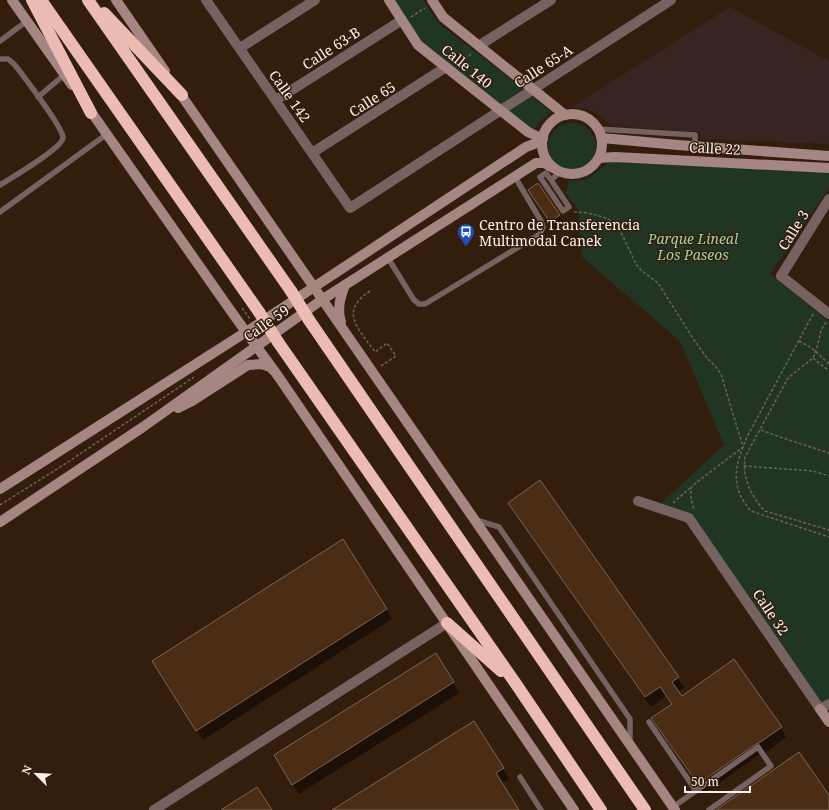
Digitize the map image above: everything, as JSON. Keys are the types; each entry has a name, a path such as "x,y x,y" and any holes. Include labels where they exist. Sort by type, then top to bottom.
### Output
{"highway":[{"path":"32,0 91,112"},
{"path":"41,0 259,312 278,342 516,684 601,810"},
{"path":"88,0 291,291 309,320 645,810"},
{"path":"92,0 182,95"},
{"path":"447,623 516,684"},
{"path":"623,778 653,810"}],"main road":[{"path":"12,0 278,376 574,810"},
{"path":"116,0 674,809"},
{"name":"Calle 140","path":"389,0 404,20 418,45 449,67 528,132 542,140"},
{"name":"Calle 140","path":"432,2 443,17 478,49 533,89 565,115"},
{"path":"575,114 584,116 592,122 600,133 602,148 599,158 594,166 587,171 569,175 557,170 546,160 542,140 545,130 550,123 557,118 575,114"},
{"name":"Calle 22","path":"600,133 695,147 829,156"},
{"name":"Calle 59","path":"0,489 246,332 526,146 542,140"},
{"name":"Calle 22","path":"599,158 615,157 829,168"},
{"name":"Calle 59","path":"0,522 143,427 323,299 536,163 544,163 557,170"},
{"path":"342,328 339,308 345,285"},
{"path":"143,427 192,401 248,365 262,364 270,367 278,376"},
{"name":"Calle 32","path":"825,707 829,722"}],"street":[{"name":"Calle 142","path":"206,0 350,208"},
{"path":"240,48 316,0"},
{"path":"478,49 483,43 551,0"},
{"name":"Calle 65-A","path":"350,208 671,0"},
{"name":"Calle 63-B","path":"276,100 404,20"},
{"name":"Calle 65","path":"312,154 449,67"},
{"name":"Calle 3","path":"818,305 781,276 829,199"},
{"path":"818,305 829,315"},
{"path":"638,501 690,520"},
{"name":"Calle 32","path":"690,520 825,707"},
{"path":"154,810 447,623"}],"lane":[{"path":"0,41 27,21"},
{"path":"0,59 8,59 14,64 63,133 61,143 42,158 0,185"},
{"path":"38,97 64,75"},
{"path":"0,212 107,134"},
{"path":"551,180 557,170"},
{"path":"546,173 551,180 569,207 563,211 540,177 546,173"},
{"path":"388,258 414,300 419,304 425,304 540,234 543,227 541,221 515,177"},
{"path":"476,520 499,527 630,719 630,744"},
{"path":"649,722 696,791"},
{"path":"674,809 696,791 758,748 771,766 709,810"},
{"path":"520,777 541,810"}],"path":[{"path":"404,20 432,2"},
{"path":"449,67 478,49"},
{"path":"569,207 574,212 584,212 595,215 617,224 636,264 641,270 658,283 694,340 720,374 743,447"},
{"path":"370,291 357,301 354,316 356,324 375,352"},
{"path":"818,305 738,456 736,472 737,487 744,502 751,511 829,537"},
{"path":"829,315 821,330 813,358 805,366 794,372 788,378 745,457 744,466 746,481 759,505 765,511 829,530"},
{"path":"799,341 815,351 829,364"},
{"path":"373,354 388,343 396,356 381,366"},
{"path":"813,358 829,371"},
{"path":"0,505 68,462 195,376"},
{"path":"760,429 829,453"},
{"path":"665,510 692,486 743,447"},
{"path":"744,466 813,471 829,476"},
{"path":"690,520 694,516 694,508 691,501 692,486"}],"shaded area":[{"path":"730,7 829,61 829,144 701,139 701,132 611,126 594,112 582,108 572,107"}],"green space":[{"path":"393,0 423,0 439,24 524,89 501,106 420,42"},
{"path":"531,95 551,112 539,122 533,131 507,110"},
{"path":"572,123 581,125 589,130 594,138 596,147 594,156 589,164 581,169 572,171 563,169 555,164 550,156 548,147 550,138 555,130 563,125"},
{"name":"Parque Lineal Los Paseos","path":"611,161 829,172 829,188 770,274 829,322 829,703 820,709 744,598 689,513 661,503 724,445 680,341 582,257 578,210 565,193 569,185 568,181 586,180"}],"building":[{"path":"538,183 560,215 550,222 528,190"},
{"path":"540,480 679,677 672,682 682,696 734,659 782,727 698,784 651,718 672,704 660,687 645,697 508,503"},
{"path":"343,539 387,609 196,731 152,661"},
{"path":"436,653 454,682 292,785 274,755"},
{"path":"474,721 504,768 496,773 519,810 332,810"},
{"path":"799,752 829,795 829,810 716,810"},
{"path":"257,787 272,810 221,810"}],"place":[{"name":"Centro de Transferencia Multimodal Canek","path":"466,247"}]}
